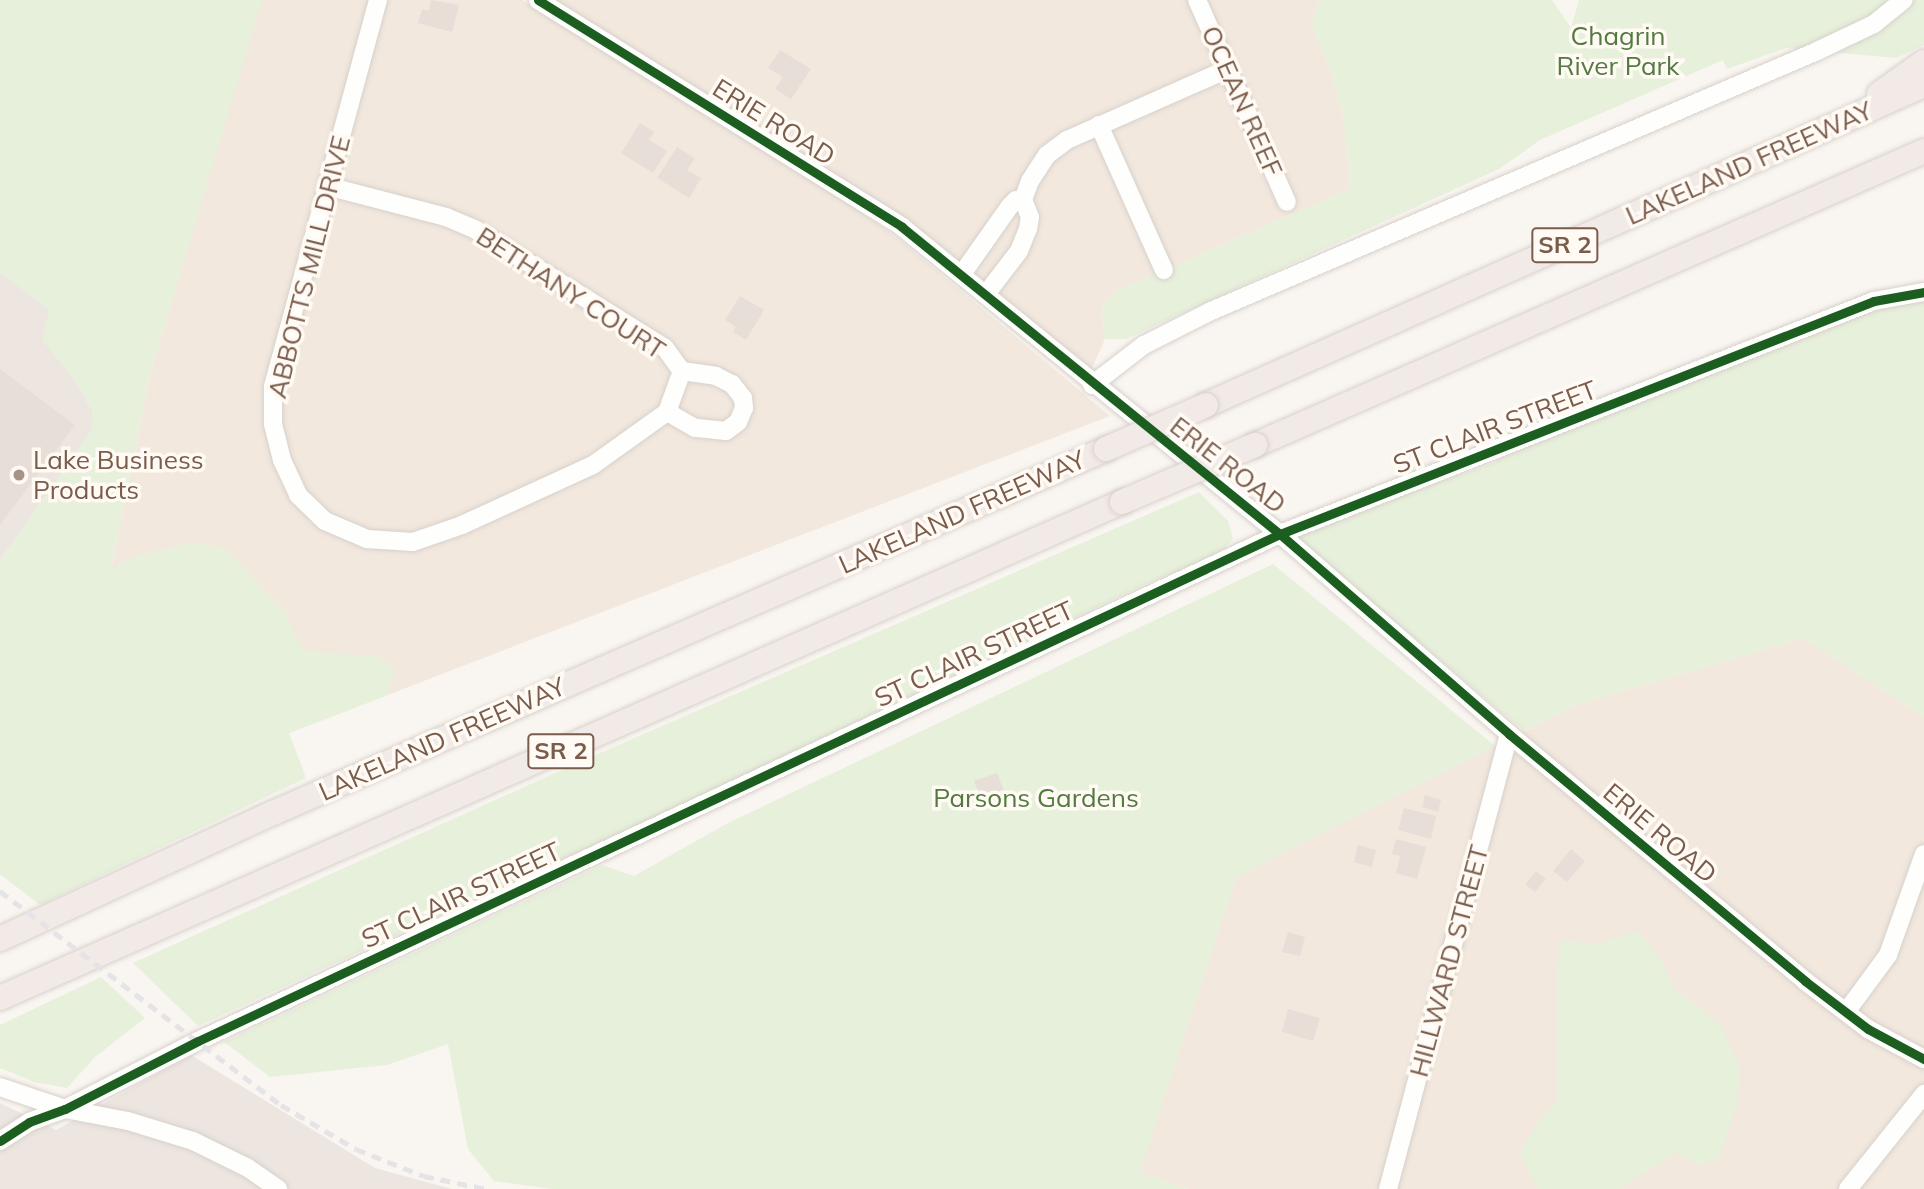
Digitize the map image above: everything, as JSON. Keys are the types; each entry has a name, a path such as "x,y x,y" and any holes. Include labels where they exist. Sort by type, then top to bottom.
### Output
{"highway":[{"path":"1834,126 1924,62"},
{"name":"LAKELAND FREEWAY","path":"0,939 273,813 1206,405 1924,85"},
{"name":"SR 2","path":"0,998 1924,151"}],"street":[{"name":"ABBOTTS MILL DRIVE","path":"379,0 273,387 273,424 282,460 298,495 324,521 367,539 413,542 462,525 593,465 667,412"},
{"name":"ERIE ROAD","path":"538,0 902,228 962,274 1092,385 1280,534 1509,734 1846,1012 1868,1029 1924,1059"},
{"name":"OCEAN REEF","path":"1197,0 1287,202"},
{"path":"1092,385 1144,345 1209,312 1815,52 1874,24 1904,0"},
{"path":"986,294 1019,251 1030,217 1023,200 1030,181 1047,155 1067,140 1228,69"},
{"path":"1099,125 1164,270"},
{"name":"BETHANY COURT","path":"327,186 446,217 477,230 665,348 682,371 716,376 732,384 743,398 744,408 738,422 726,430 713,432 695,428 667,412"},
{"path":"962,274 1010,206 1016,200 1023,200"},
{"name":"ST CLAIR STREET","path":"0,1140 29,1122 65,1109 198,1041 1280,534 1874,301 1924,292"},
{"path":"667,412 682,371"},
{"name":"HILLWARD STREET","path":"1388,1189 1509,734"},
{"path":"1846,1012 1888,955 1924,854"},
{"path":"0,1087 65,1109 128,1121 193,1141 248,1168 278,1189"},
{"path":"1848,1189 1924,1094"}],"shaded area":[{"path":"261,0 522,0 829,190 899,239 1110,416 289,733 111,570 150,374"},
{"path":"553,0 1325,0 1317,4 1312,27 1328,63 1344,119 1350,189 1116,291 1102,307 1105,339 1089,375 907,221"},
{"path":"0,272 49,310 75,381 92,410 92,431 0,560"},
{"path":"1803,638 1924,717 1924,1189 1187,1189 1139,1172 1236,877 1576,705"},
{"path":"191,1055 375,1168 452,1189 0,1189 0,1103 56,1130"}],"green space":[{"path":"0,0 262,0 150,374 111,569 133,557 189,543 224,547 287,615 296,639 305,651 378,656 394,670 388,695 289,733 306,778 40,905 0,874 0,560 91,431 92,410 75,381 42,340 49,310 0,272"},
{"name":"Chagrin River Park","path":"1325,0 1552,0 1571,28 1579,0 1924,0 1924,45 1896,58 1786,48 1727,69 1723,60 1540,140 1499,169 1126,339 1105,339 1102,307 1116,291 1350,189 1344,119 1328,63 1312,27 1317,4"},
{"path":"1924,300 1924,717 1803,638 1576,705 1524,731 1293,535 1491,464 1549,436 1856,314"},
{"path":"1199,492 1228,521 1233,539 1218,556 1152,581 674,808 198,1026 133,963 575,764"},
{"name":"Parsons Gardens","path":"1273,564 1495,746 1236,877 1140,1172 1187,1189 552,1189 494,1181 468,1149 448,1044 387,1065 270,1077 224,1042 602,865 634,876 728,823"},
{"path":"1638,931 1662,961 1672,986 1720,1024 1740,1067 1738,1103 1718,1159 1698,1165 1677,1152 1619,1189 1537,1189 1520,1153 1539,1120 1557,1100 1557,969 1561,940 1597,944"},
{"path":"101,977 145,1018 95,1057 67,1088 34,1082 0,1068 0,1025"}],"building":[{"path":"431,0 459,5 452,32 418,23 422,9 429,11"},
{"path":"780,50 811,69 791,99 775,89 783,77 768,68"},
{"path":"640,123 654,132 649,140 667,151 653,173 621,153"},
{"path":"677,147 695,158 687,170 701,178 689,198 657,178"},
{"path":"740,296 764,310 746,340 733,332 736,327 725,320"},
{"name":"Lake Business Products","path":"0,369 75,425 0,525"},
{"path":"997,773 1004,791 981,799 974,781"},
{"path":"1425,795 1441,800 1438,812 1422,807"},
{"path":"1404,808 1436,816 1431,839 1398,830"},
{"path":"1396,839 1426,847 1417,879 1396,873 1400,856 1392,854"},
{"path":"1358,845 1376,850 1372,867 1354,862"},
{"path":"1571,849 1585,861 1567,882 1553,871"},
{"path":"1536,871 1546,879 1535,892 1525,884"},
{"path":"1288,932 1305,937 1300,956 1282,952"},
{"path":"1288,1009 1320,1018 1313,1041 1282,1032"}],"railway":[{"path":"0,891 281,1105 356,1149 424,1176 486,1189"}],"cycle path":[{"path":"538,0 902,227 1280,534 1509,734 1805,981 1868,1029 1924,1059"},
{"path":"0,1141 29,1122 65,1109 198,1041 1280,534 1874,301 1924,292"}],"place":[{"name":"Lake Business Products","path":"19,475"}]}
